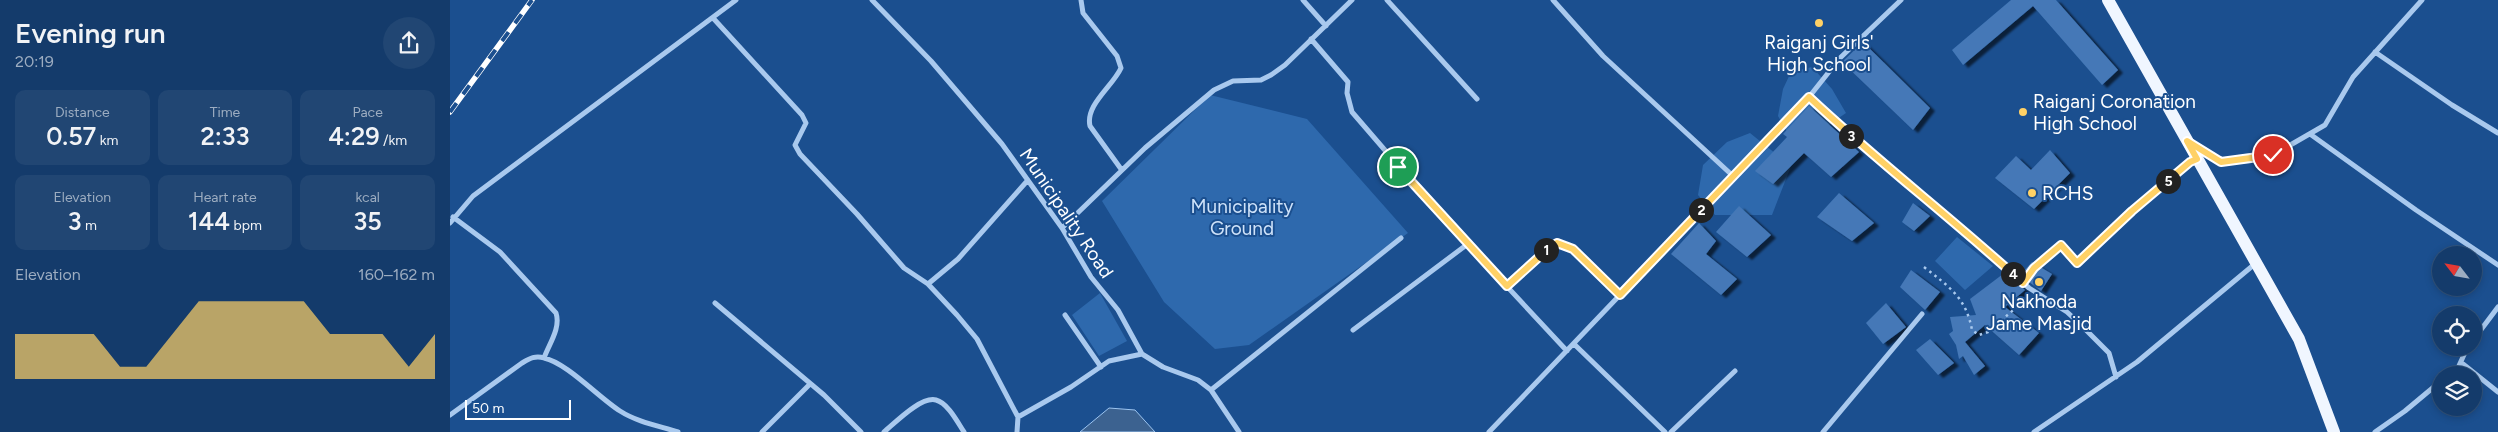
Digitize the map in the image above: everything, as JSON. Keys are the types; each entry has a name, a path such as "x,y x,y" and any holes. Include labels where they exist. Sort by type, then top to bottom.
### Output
{"main road":[{"path":"2108,0 2299,338 2334,432"}],"street":[{"path":"450,223 453,217 473,196 736,0"},
{"name":"Municipality Road","path":"872,0 979,115 1062,228 1091,277 1118,310 1142,354 1163,367 1198,380 1211,390 1239,432"},
{"path":"1081,0 1083,13 1117,56 1121,68 1116,79 1092,109 1088,118 1090,126 1121,169"},
{"path":"1304,0 1326,26"},
{"path":"1062,228 1121,169 1214,90 1233,81 1261,80 1271,75 1352,0"},
{"path":"1387,0 1477,99"},
{"path":"1553,0 1603,56 1733,176"},
{"path":"1489,432 1809,97 1840,58 1901,0"},
{"path":"2187,141 2221,162 2273,155 2310,134 2325,125 2353,77 2422,0"},
{"path":"713,18 802,116 806,123 795,145 800,154 857,214 904,268 928,284 976,339 1018,417 1017,432"},
{"path":"1311,39 1348,82 1347,93 1352,112 1446,221 1469,243 1567,350"},
{"path":"2375,52 2452,105 2498,133"},
{"path":"1809,97 1838,126 1905,180 2033,292 2067,312 2109,353 2116,377"},
{"path":"2310,134 2416,210 2498,265"},
{"path":"928,284 958,259 1028,180"},
{"path":"453,217 495,248 556,313 558,320 556,328 544,358"},
{"path":"1211,390 1401,238"},
{"path":"1353,330 1469,243"},
{"path":"1507,286 1550,247 1557,243 1573,249 1620,295"},
{"path":"2034,432 2137,362 2257,263"},
{"path":"715,303 810,384 861,432"},
{"path":"2482,328 2498,306"},
{"path":"1065,314 1100,367"},
{"path":"1822,432 1922,314"},
{"path":"1574,344 1665,432"},
{"path":"1018,417 1071,387 1109,361 1142,354"},
{"path":"450,414 533,357 544,358 556,363 620,411 632,417 678,432"},
{"path":"1671,432 1735,371"},
{"path":"2482,379 2498,392"},
{"path":"762,432 810,384"},
{"path":"2375,432 2405,411 2432,388"},
{"path":"884,432 913,408 928,400 936,400 945,406 964,432"}],"path":[{"path":"2023,283 2034,268 2061,245 2077,263 2132,211 2190,162 2197,159"},
{"path":"1924,267 1947,285 1965,305 1970,314 1972,330 1979,335 1988,332 2033,292"}],"green space":[{"path":"1812,67 1832,89 1846,113 1811,137 1793,142 1778,116 1783,89 1791,72"},
{"name":"Municipality Ground","path":"1210,95 1307,119 1408,233 1249,345 1215,349 1164,302 1102,201"},
{"path":"1750,133 1791,166 1772,215 1715,215 1698,195 1703,165 1727,142"},
{"path":"1957,237 1993,266 1965,290 1935,261"},
{"path":"1100,293 1127,341 1099,356 1072,315"}],"shaded area":[{"path":"1109,408 1135,410 1155,432 1080,432"}],"building":[{"path":"2011,0 2056,0 2118,70 2102,85 2033,6 1963,65 1952,50"},
{"path":"1863,42 1930,108 1913,130 1842,62"},
{"path":"1809,106 1859,152 1831,177 1804,153 1773,184 1755,171 1787,137 1783,134"},
{"name":"RCHS","path":"2050,150 2070,173 2034,209 1995,178 2016,156 2031,170"},
{"path":"1839,193 1874,223 1852,241 1817,217"},
{"path":"1913,203 1930,216 1914,231 1902,222"},
{"path":"1739,206 1771,235 1747,257 1716,232"},
{"path":"1699,223 1716,241 1706,254 1737,279 1721,295 1671,254"},
{"name":"Nakhoda Jame Masjid","path":"2032,262 2052,274 2041,291 2020,275"},
{"path":"1911,270 1940,292 1925,310 1900,287"},
{"path":"2003,274 2012,284 2015,281 2025,290 2005,307 2039,333 2019,355 1985,325 1965,342 1985,366 1974,375 1963,356 1959,359 1956,345 1949,334 1953,331 1950,317 1976,315 1970,299"},
{"path":"1886,303 1906,327 1883,344 1866,323"},
{"path":"1930,339 1954,363 1938,375 1916,350"}],"railway":[{"path":"450,112 532,0"}],"place":[{"name":"Raiganj Girls' High School","path":"1819,23"},
{"name":"Raiganj Coronation High School","path":"2023,112"},
{"name":"RCHS","path":"2032,193"},
{"name":"Nakhoda Jame Masjid","path":"2039,282"}],"route":[{"path":"1398,167 1507,286 1550,247 1557,243 1565,244 1573,249 1620,295 1809,97 1838,126 1971,236 2023,283 2034,268 2061,245 2077,263 2132,211 2190,162 2197,159 2187,141 2221,162 2273,155"}]}
